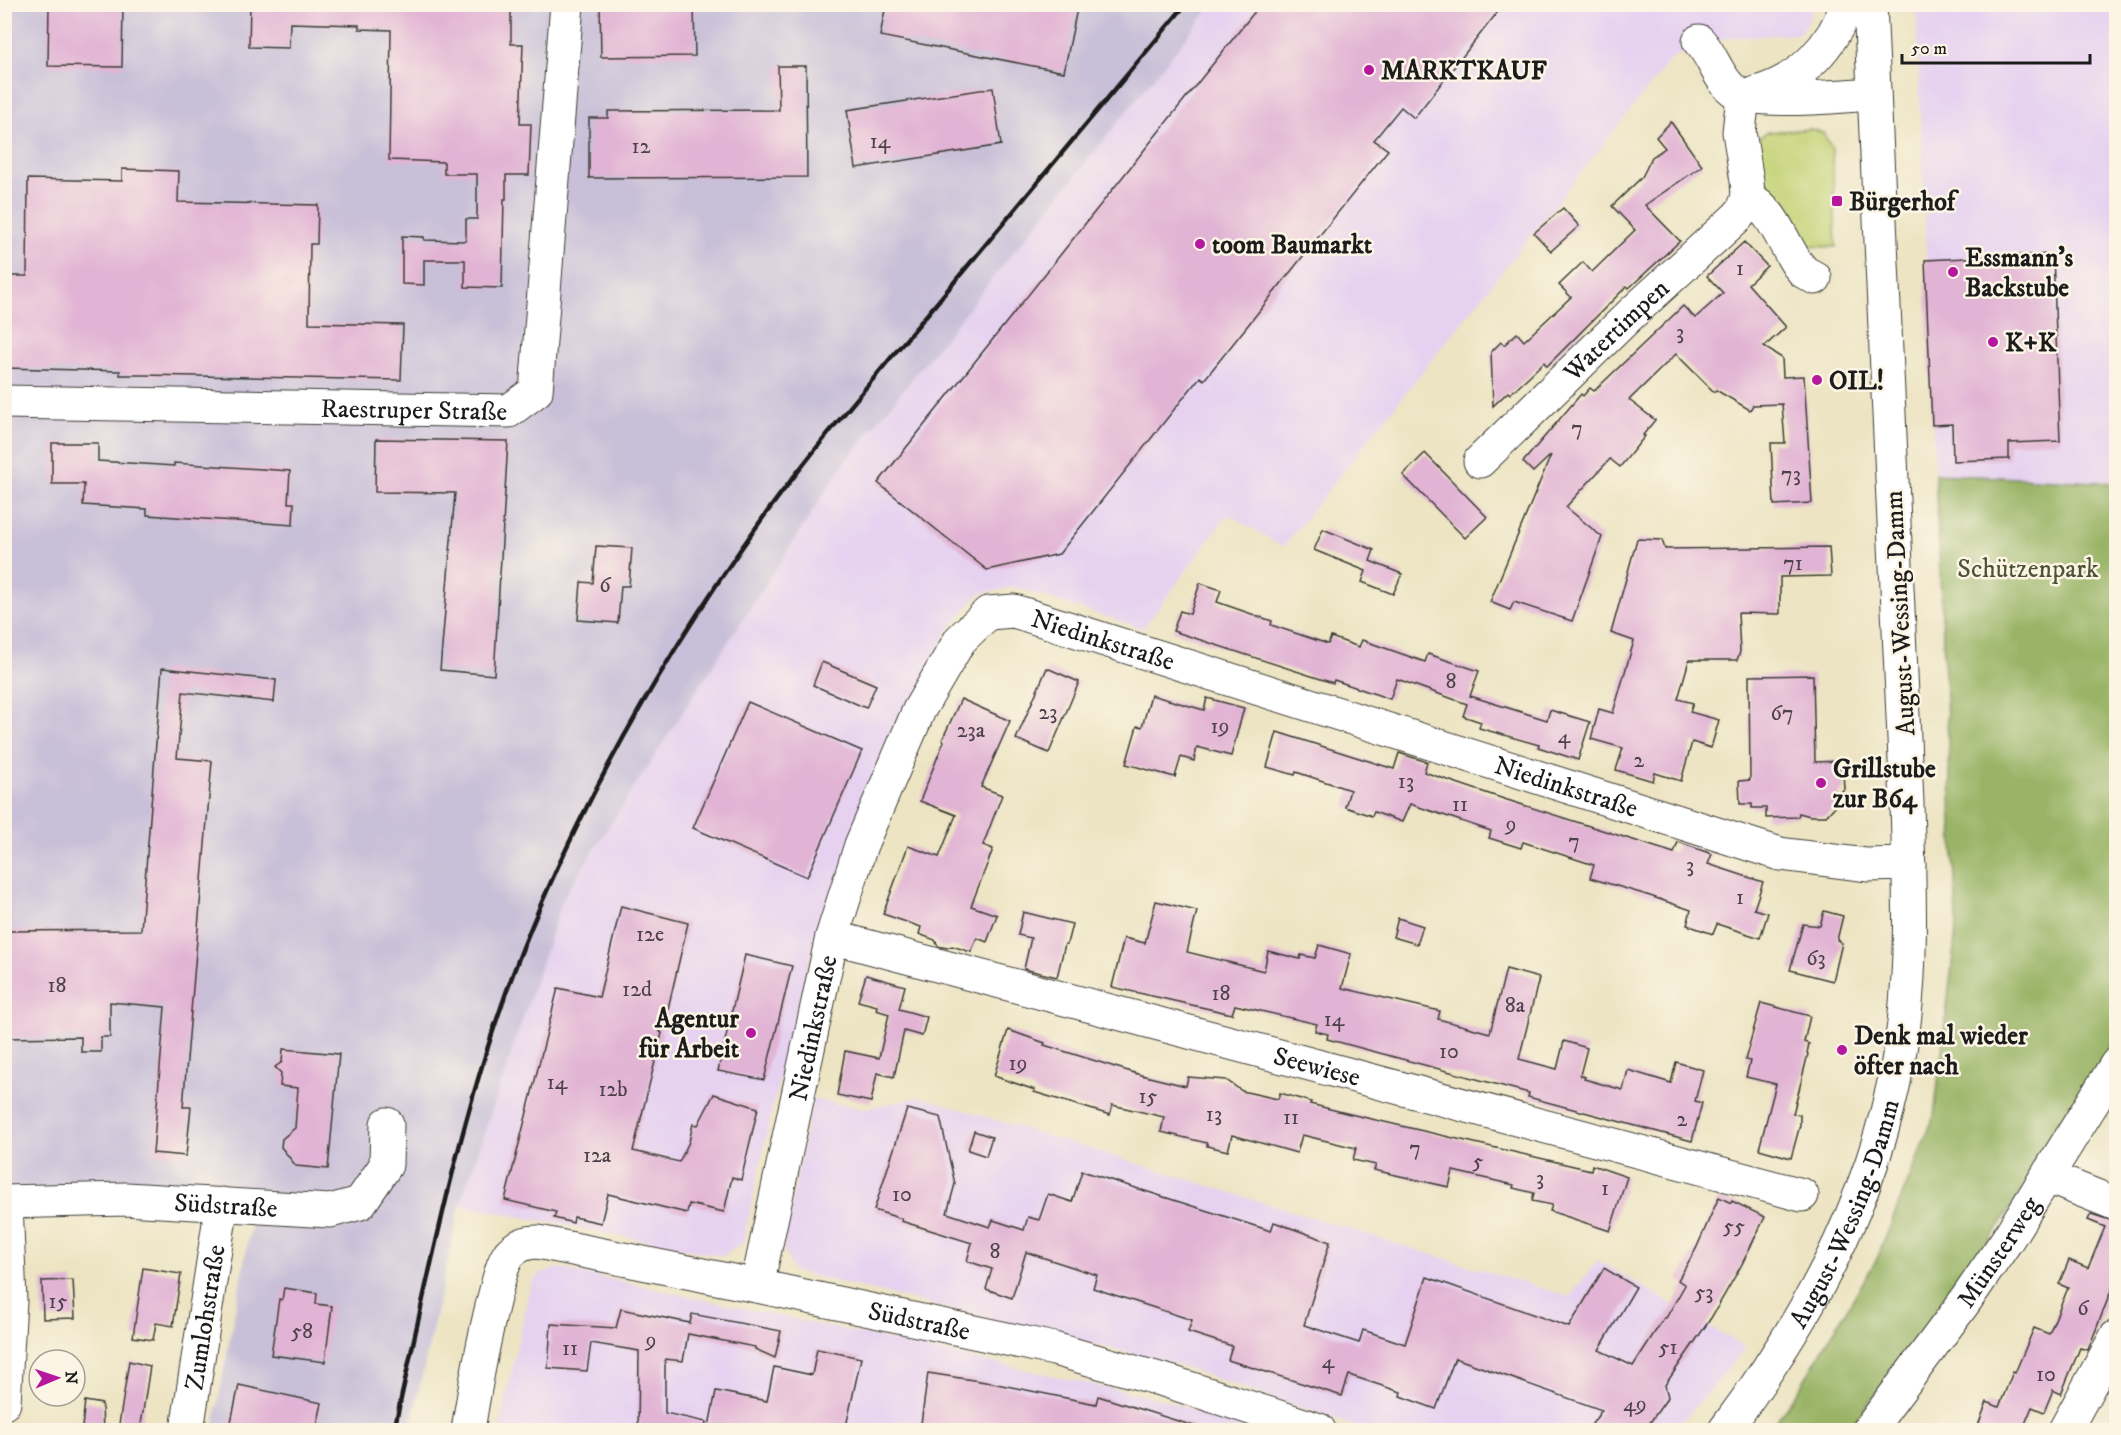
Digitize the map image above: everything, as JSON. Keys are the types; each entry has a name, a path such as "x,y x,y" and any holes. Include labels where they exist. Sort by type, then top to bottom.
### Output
{"street":[{"name":"Raestruper Straße","path":"4,402 509,411 536,391 567,4"},
{"path":"1743,96 1777,85 1807,66 1831,38 1847,4"},
{"name":"August-Wessing-Damm","path":"1725,1431 1778,1356 1811,1302 1851,1220 1872,1165 1887,1115 1903,1031 1908,969 1909,864 1870,4"},
{"path":"1699,41 1708,52 1722,78 1734,91 1743,96 1775,98 1874,94"},
{"path":"1743,96 1739,132 1749,189 1748,197 1761,205 1769,214 1798,265 1804,272 1815,278"},
{"name":"Watertimpen","path":"1480,461 1631,314 1737,217 1743,210 1748,197"},
{"name":"Niedinkstraße","path":"757,1286 832,937 861,845 919,710 960,640 988,613 1014,611 1780,854 1867,865 1909,864"},
{"name":"Seewiese","path":"832,937 1802,1195"},
{"name":"Münsterweg","path":"1869,1431 1963,1304 2048,1177 2116,1065"},
{"name":"Südstraße","path":"5,1202 126,1200 330,1211 360,1203 386,1165 387,1124"},
{"path":"2048,1177 2116,1204"},
{"path":"4,1403 10,1301 5,1202"},
{"name":"Zumlohstraße","path":"187,1431 222,1204"},
{"name":"Südstraße","path":"468,1431 480,1361 497,1286 508,1256 522,1245 538,1242 1064,1352 1170,1382 1319,1431"},
{"path":"2065,1431 2116,1337"}],"shaded area":[{"path":"4,5 1212,5 842,466 564,896 460,1205 410,1430 213,1430 258,1187 5,1190"},
{"path":"1212,5 1814,5 1809,20 1799,34 1726,38 1672,58 1283,547 1228,514 1143,629 1015,587 979,594 947,632 816,935 776,1093 743,1243 723,1256 460,1205 564,896 842,466"},
{"path":"1916,5 2116,5 2116,483 1935,474"},
{"path":"921,1097 1570,1297 1598,1260 1746,1348 1675,1430 1365,1430 1175,1364 793,1271 783,1248 812,1099 863,1109"},
{"path":"559,1268 1164,1400 1257,1430 499,1430 529,1291 539,1274"}],"green space":[{"path":"1811,129 1823,133 1832,149 1836,247 1800,246 1761,181 1756,140 1767,132"},
{"name":"Schützenpark","path":"1935,474 2116,483 2116,1034 2108,1051 1960,1289 1847,1430 1769,1430 1796,1394 1877,1259 1934,1116 1957,922"}],"building":[{"path":"49,4 123,4 122,67 48,66"},
{"path":"250,4 511,4 511,44 523,44 520,124 531,124 529,175 506,175 502,288 465,287 465,260 424,260 424,285 402,284 402,236 424,237 424,240 466,241 466,219 477,219 477,174 444,174 444,162 389,160 391,30 359,29 359,25 290,23 289,48 249,47"},
{"path":"600,4 694,4 695,56 601,57"},
{"path":"886,4 1078,4 1064,72 880,36"},
{"path":"1504,4 1414,118 1401,107 1374,140 1388,150 1204,380 1200,377 1059,554 987,570 878,483 1260,5"},
{"path":"778,66 806,66 807,177 589,178 589,118 608,118 608,111 779,110"},
{"path":"993,88 1001,145 856,168 847,110"},
{"path":"1671,122 1702,166 1645,205 1680,241 1629,288 1627,286 1547,366 1544,362 1510,394 1508,392 1493,406 1491,352 1501,342 1504,345 1517,333 1524,341 1571,297 1559,285 1583,262 1592,272 1635,230 1612,206 1642,177 1652,157 1665,148 1656,137"},
{"path":"122,169 179,171 178,202 318,205 317,244 310,244 309,323 403,325 401,380 120,375 120,371 4,368 4,276 27,276 28,179 122,181"},
{"path":"1563,208 1579,226 1551,251 1534,233"},
{"path":"1744,242 1767,266 1748,284 1786,327 1764,347 1782,358 1783,377 1804,376 1812,503 1774,505 1771,443 1785,443 1782,404 1753,405 1750,410 1716,390 1714,392 1676,354 1629,400 1655,420 1643,435 1645,436 1620,467 1610,459 1566,507 1602,537 1572,621 1514,602 1510,610 1490,602 1551,455 1533,472 1523,462 1581,394 1583,396 1590,388 1594,391 1683,306 1695,318 1723,293 1707,276"},
{"name":"K+K","path":"2053,254 2060,441 2009,443 2009,459 1953,461 1952,424 1932,425 1925,260"},
{"path":"376,439 508,441 494,675 440,670 455,493 375,492"},
{"path":"52,443 98,443 98,461 174,466 174,463 290,471 288,503 294,503 293,525 147,515 147,509 83,505 84,484 52,484"},
{"path":"1425,453 1487,517 1465,538 1403,475"},
{"path":"1323,529 1374,550 1370,561 1402,574 1393,594 1362,582 1366,571 1314,550"},
{"path":"1637,539 1662,540 1665,549 1829,547 1831,576 1780,577 1780,614 1738,613 1740,652 1737,660 1689,660 1678,699 1693,703 1690,712 1719,720 1711,748 1692,742 1681,781 1655,773 1653,781 1616,770 1623,748 1591,739 1599,709 1613,713 1634,641 1611,633"},
{"path":"596,546 632,548 629,586 621,586 618,623 578,620 581,582 593,583"},
{"path":"1200,583 1221,590 1217,602 1272,621 1271,625 1328,644 1331,637 1359,647 1362,640 1425,662 1428,654 1479,671 1470,696 1547,720 1550,710 1590,722 1578,760 1538,747 1539,745 1479,728 1481,722 1463,716 1467,704 1397,679 1390,699 1173,631 1180,611 1190,614"},
{"path":"822,662 876,685 866,708 813,685"},
{"path":"162,668 276,680 274,702 183,692 177,758 212,761 183,1107 191,1107 186,1156 153,1153 165,1007 110,1002 110,1037 101,1037 101,1052 81,1052 81,1037 4,1038 4,931 141,930"},
{"path":"1047,668 1079,682 1049,753 1016,739"},
{"path":"1813,675 1815,762 1839,761 1839,769 1843,772 1844,789 1840,793 1840,801 1826,816 1799,813 1798,817 1766,818 1766,808 1752,808 1752,804 1740,804 1739,781 1750,780 1749,676"},
{"path":"1151,695 1204,710 1207,698 1244,708 1231,756 1197,747 1194,761 1181,757 1175,777 1126,764 1137,726 1142,727"},
{"path":"961,699 1010,721 981,787 1002,795 983,845 993,849 971,906 997,915 987,942 977,938 971,952 952,946 947,948 938,946 935,940 919,934 921,927 883,914 908,846 939,857 956,815 920,801 944,741 942,740"},
{"path":"748,702 862,751 807,877 693,828"},
{"path":"1277,732 1394,769 1399,753 1427,762 1424,772 1498,797 1674,853 1678,842 1712,854 1708,864 1763,882 1754,909 1768,913 1760,938 1717,924 1713,934 1687,925 1691,910 1590,878 1594,865 1523,842 1521,848 1489,838 1491,831 1410,804 1402,822 1374,812 1372,816 1345,807 1350,790 1296,772 1295,775 1267,767"},
{"path":"1156,901 1197,911 1187,952 1264,971 1268,951 1300,959 1301,955 1315,958 1319,945 1351,954 1342,988 1440,1011 1438,1019 1490,1033 1506,969 1539,978 1519,1059 1557,1069 1564,1041 1587,1048 1580,1075 1585,1077 1584,1079 1623,1090 1628,1070 1671,1083 1676,1062 1703,1070 1695,1101 1702,1103 1692,1141 1528,1097 1529,1093 1327,1039 1328,1034 1315,1031 1317,1024 1235,1005 1232,1014 1112,987 1124,938 1145,943"},
{"path":"621,906 688,923 633,1151 679,1162 689,1142 693,1124 698,1125 714,1094 758,1108 741,1180 732,1177 724,1212 689,1204 687,1213 608,1194 601,1223 574,1217 573,1223 554,1218 556,1212 505,1200 558,988 599,997"},
{"path":"1824,911 1843,916 1837,940 1842,943 1833,981 1790,970 1803,924 1820,926"},
{"path":"1023,912 1072,924 1057,977 1024,969 1031,938 1018,935"},
{"path":"1398,918 1423,926 1417,944 1393,937"},
{"path":"745,955 792,966 764,1080 718,1071"},
{"path":"866,975 905,986 899,1009 927,1017 922,1036 904,1031 894,1077 877,1073 871,1102 837,1095 845,1051 879,1058 889,1014 876,1010 877,1006 858,1001"},
{"path":"1761,1003 1810,1016 1804,1042 1809,1044 1808,1054 1793,1114 1800,1115 1800,1125 1791,1158 1759,1149 1776,1084 1746,1077 1750,1061 1745,1060"},
{"path":"1008,1030 1045,1043 1044,1045 1141,1075 1186,1086 1188,1077 1226,1080 1242,1091 1278,1099 1280,1093 1311,1102 1310,1104 1350,1114 1591,1170 1592,1165 1627,1177 1610,1231 1550,1211 1552,1205 1532,1201 1534,1193 1513,1188 1514,1185 1453,1171 1449,1187 1378,1171 1374,1170 1376,1165 1353,1160 1356,1148 1302,1135 1297,1153 1232,1135 1228,1151 1207,1146 1207,1143 1161,1132 1164,1117 1112,1105 1110,1115 1034,1092 1035,1090 994,1076"},
{"path":"283,1049 339,1054 328,1169 296,1166 281,1147 282,1139 295,1128 298,1088 280,1086 281,1073 275,1067 282,1062"},
{"path":"907,1109 940,1117 955,1184 947,1213 990,1227 993,1220 1024,1230 1028,1217 1039,1220 1048,1194 1072,1202 1082,1171 1271,1231 1274,1222 1330,1242 1304,1325 1359,1343 1363,1330 1405,1344 1427,1277 1569,1327 1604,1268 1636,1287 1599,1350 1633,1366 1666,1318 1685,1285 1678,1280 1696,1249 1719,1197 1765,1217 1741,1266 1711,1318 1665,1385 1668,1397 1644,1431 1587,1431 1602,1410 1455,1358 1436,1409 1400,1396 1401,1392 1349,1375 1342,1396 1228,1360 1232,1346 1188,1332 1192,1320 1093,1288 1097,1275 1026,1252 1012,1298 986,1289 992,1269 967,1261 972,1243 901,1221 902,1219 874,1210"},
{"path":"974,1131 992,1137 986,1156 968,1150"},
{"path":"2091,1214 2116,1222 2116,1278 2088,1350 2080,1348 2061,1394 2053,1390 2044,1412 2032,1407 2022,1431 1976,1431 1987,1402 1999,1407 2034,1328 2049,1334 2068,1288 2059,1284 2069,1260 2088,1268 2105,1227 2088,1220"},
{"path":"143,1268 181,1274 173,1326 156,1323 153,1340 133,1337"},
{"path":"73,1280 75,1318 43,1319 42,1281"},
{"path":"284,1288 317,1293 316,1304 332,1306 325,1362 271,1355 279,1299 282,1300"},
{"path":"621,1309 690,1323 692,1314 781,1331 775,1358 755,1347 688,1334 683,1361 665,1359 665,1413 706,1422 705,1431 638,1431 639,1351 591,1343 587,1371 548,1368 551,1324 616,1328"},
{"path":"817,1349 861,1358 845,1431 708,1431 716,1391 767,1401 774,1367 812,1375"},
{"path":"129,1361 150,1366 140,1431 118,1431"},
{"path":"928,1373 1096,1404 1098,1396 1194,1426 1193,1431 920,1431"},
{"path":"239,1385 322,1403 316,1431 229,1431"},
{"path":"87,1401 102,1404 103,1431 82,1427"}],"railway":[{"path":"394,1430 455,1162 493,1030 542,902 615,753 700,610 783,491 1186,4"}],"place":[{"name":"MARKTKAUF","path":"1369,70"},
{"name":"Bürgerhof","path":"1837,201"},
{"name":"toom Baumarkt","path":"1200,244"},
{"name":"Essmann's Backstube","path":"1953,272"},
{"name":"K+K","path":"1993,342"},
{"name":"OIL!","path":"1817,380"},
{"name":"Grillstube zur B64","path":"1821,783"},
{"name":"Agentur für Arbeit","path":"751,1033"},
{"name":"Denk mal wieder öfter nach","path":"1842,1050"}]}
